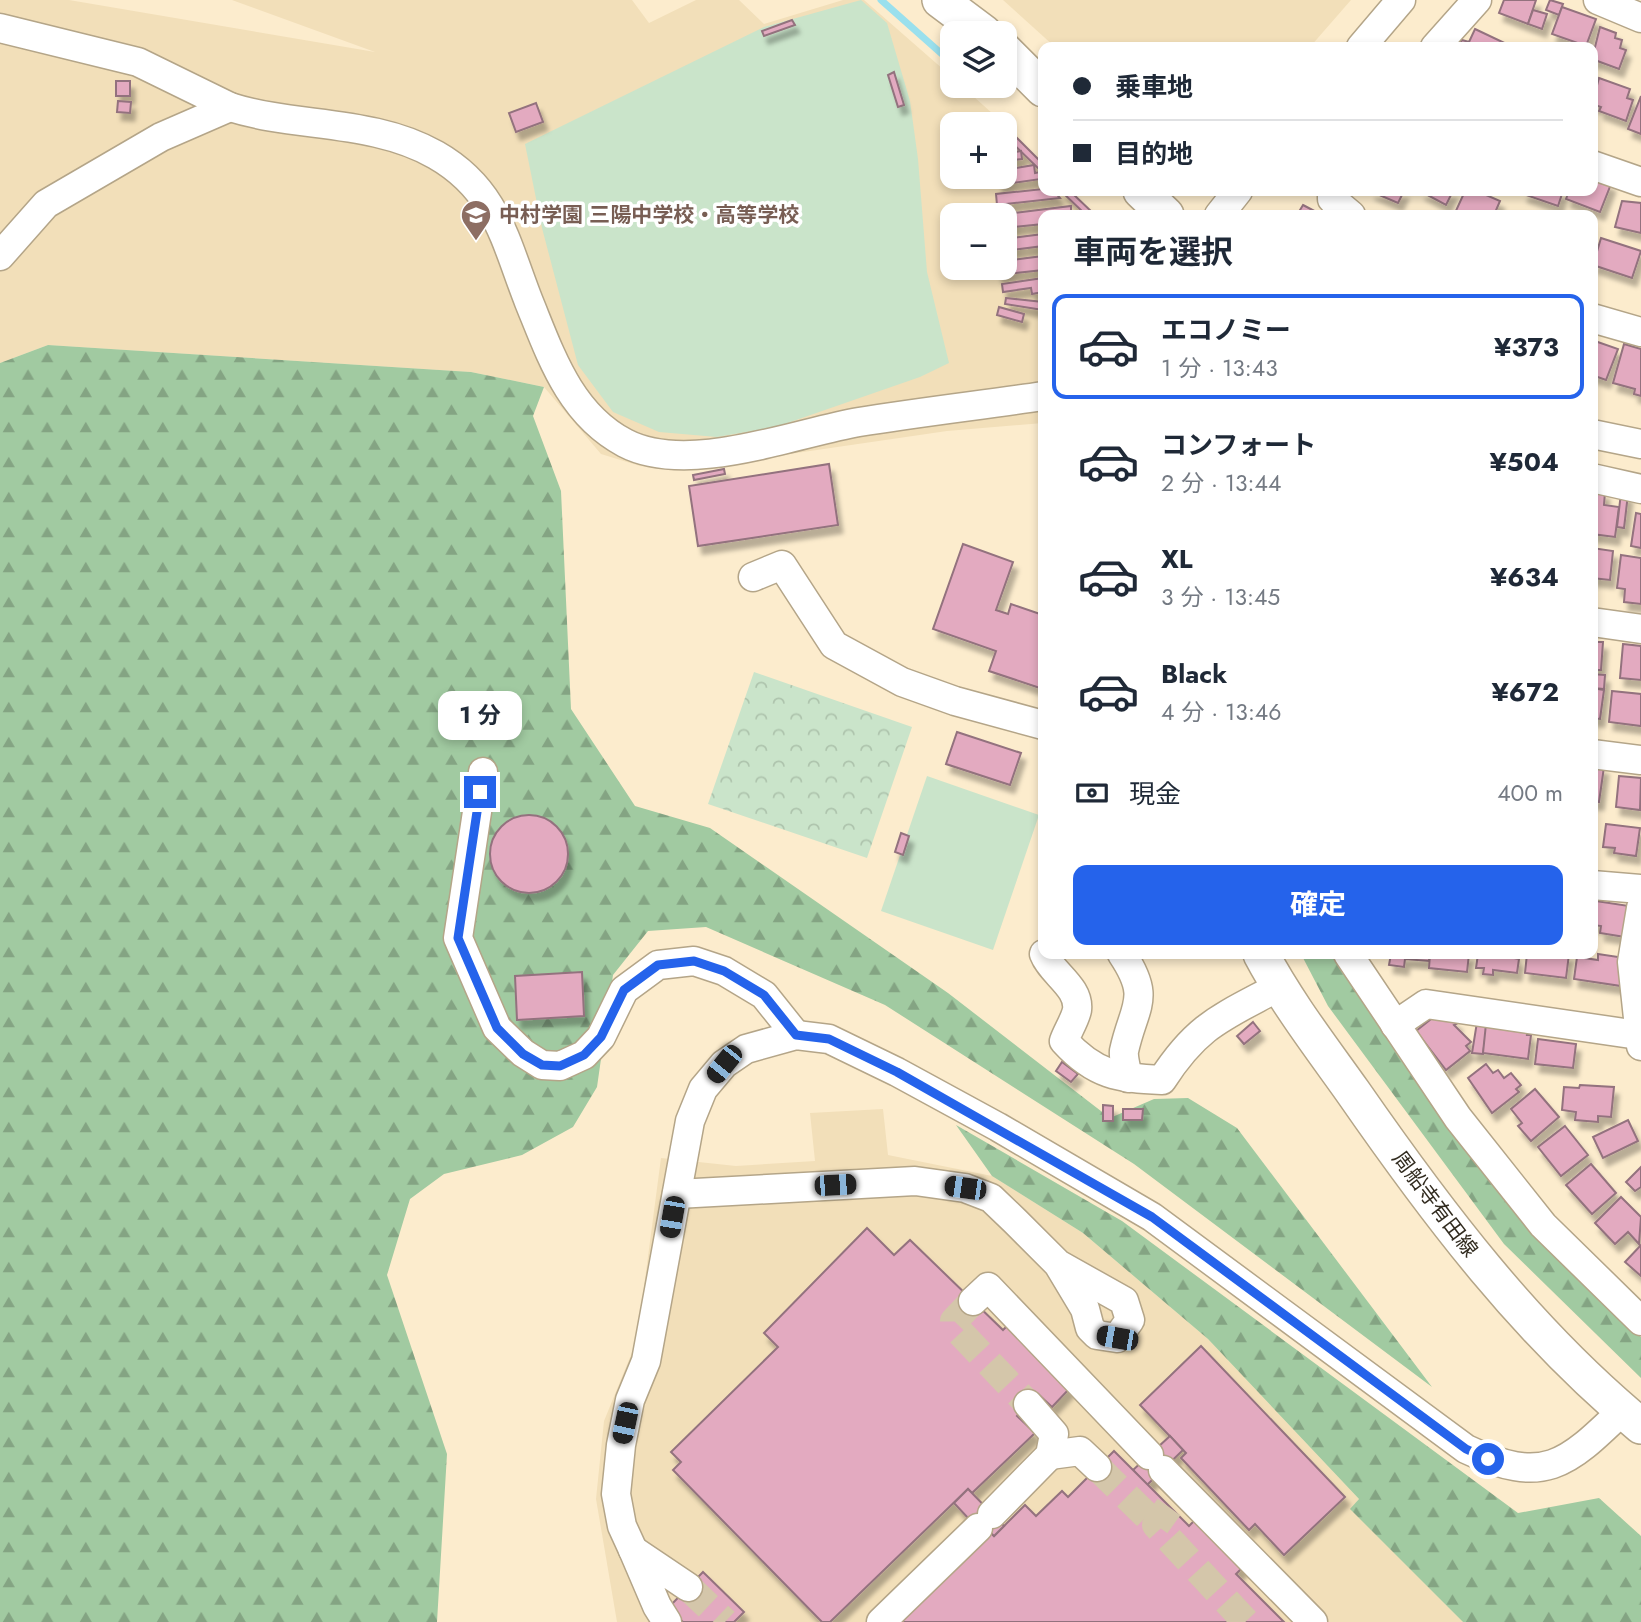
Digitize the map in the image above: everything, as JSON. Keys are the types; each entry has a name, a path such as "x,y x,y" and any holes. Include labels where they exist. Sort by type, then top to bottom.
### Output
{"main road":[{"path":"940,0 968,21"},
{"path":"1017,63 1038,84"},
{"path":"1147,196 1161,210"},
{"name":"周船寺有田線","path":"1264,959 1398,1156 1458,1237 1565,1360 1632,1418"}],"street":[{"path":"1365,42 1401,0"},
{"path":"1439,42 1476,0"},
{"path":"1598,0 1641,18"},
{"path":"0,28 138,62 230,107 253,114 306,119 374,133 434,154 474,181 501,225 563,385 592,419 626,444 661,453 736,452 856,423 1038,397"},
{"path":"0,257 46,204 161,137 230,107"},
{"path":"1598,167 1641,182"},
{"path":"1223,210 1234,196"},
{"path":"1332,196 1345,210"},
{"path":"1598,320 1641,332"},
{"path":"1598,435 1641,444"},
{"path":"1598,479 1641,489"},
{"path":"753,577 782,565 834,645 902,682 955,701 1038,723"},
{"path":"1598,623 1641,629"},
{"path":"1598,755 1641,760"},
{"path":"483,772 458,938 497,1028 523,1054 542,1065 560,1066 584,1055 601,1037 624,990 658,965 694,961 724,971 764,995 796,1035"},
{"path":"1598,885 1641,889"},
{"path":"1395,1025 1426,1004 1639,1041 1632,962 1641,908"},
{"path":"1046,959 1052,970 1072,989 1077,1009 1063,1041 1080,1059 1115,1077 1162,1080 1183,1048 1213,1021 1280,986"},
{"path":"1125,959 1141,992 1123,1055 1128,1078"},
{"path":"1351,959 1458,1118 1543,1225 1641,1321"},
{"path":"667,1622 657,1606 622,1527 616,1493 621,1445 630,1400 646,1361 690,1121 703,1089 724,1064 746,1049 796,1035 829,1039 897,1072 1152,1217 1466,1449 1488,1459 1516,1466 1552,1467 1632,1418"},
{"path":"677,1194 915,1181 965,1188 991,1198 1058,1264"},
{"path":"973,1301 988,1287 1156,1462 1177,1500 1313,1622"},
{"path":"881,1622 1050,1455 1054,1434 1028,1404"},
{"path":"1050,1455 1080,1451 1097,1467"},
{"path":"633,1550 688,1587"}],"shaded area":[{"name":"中村学園 三陽中学校・高等学校","path":"0,0 69,0 375,52 232,0 632,0 649,23 696,0 739,0 764,24 843,0 864,0 940,66 940,98 975,98 991,112 940,112 940,189 1017,189 1017,137 1038,159 1038,196 1075,196 1089,210 1038,210 1038,423 947,431 679,470 640,466 601,454 544,387 471,372 48,345 0,363"},
{"path":"1003,0 1351,0 1314,42 1049,42"},
{"path":"883,1109 888,1155 992,1176 1083,1233 1208,1339 1359,1499 1351,1509 1463,1622 617,1622 596,1499 604,1421 637,1340 661,1158 736,1166 815,1161 810,1113"}],"green space":[{"path":"861,0 887,23 910,101 918,159 927,272 949,363 920,377 776,427 717,437 659,432 613,412 578,365 542,228 525,144 764,27"},
{"path":"48,345 471,372 544,387 533,416 561,491 571,709 635,806 710,828 948,993 1110,1118 1154,1099 1188,1098 1237,1128 1432,1387 1134,1164 885,1005 706,927 648,931 613,975 597,1087 573,1127 522,1155 444,1174 410,1199 387,1275 447,1454 437,1622 0,1622 0,363"},
{"path":"754,672 912,727 867,858 708,804"},
{"path":"927,776 1038,815 993,950 881,911"},
{"path":"1304,959 1336,959 1385,1036 1472,1155 1567,1267 1641,1337 1641,1378 1504,1244 1328,1006"},
{"path":"956,1125 1122,1221 1518,1513 1599,1498 1641,1536 1641,1622 1463,1622 1350,1509 1359,1499 1208,1339 1083,1233 992,1176"}],"building":[{"path":"1504,0 1536,0 1528,24 1499,13"},
{"path":"1550,0 1563,4 1559,15 1546,10"},
{"path":"1562,7 1596,19 1587,42 1575,42 1552,34"},
{"path":"1533,10 1547,14 1542,29 1528,24"},
{"path":"792,20 795,25 764,36 762,31"},
{"path":"1600,27 1616,33 1615,38 1622,40 1620,48 1626,50 1619,69 1598,61 1596,42"},
{"path":"1475,29 1503,42 1469,42"},
{"path":"894,72 904,105 898,107 888,75"},
{"path":"1599,78 1630,89 1627,98 1633,100 1626,121 1599,111 1601,107 1598,106"},
{"path":"116,81 130,81 130,96 116,96"},
{"path":"1641,96 1641,134 1628,129"},
{"path":"118,101 131,102 130,113 117,112"},
{"path":"536,103 543,122 516,132 509,113"},
{"path":"1017,138 1038,159 1038,168 1017,148"},
{"path":"1021,151 1022,159 1017,160 1017,152"},
{"path":"1034,165 1038,179 1017,182 1017,168"},
{"path":"1598,179 1611,184 1600,212 1566,199 1567,196 1598,196"},
{"path":"1038,190 1038,196 1060,198 1015,203 997,203 996,194"},
{"path":"1066,196 1075,196 1090,210 1081,210"},
{"path":"1382,196 1402,196 1398,203"},
{"path":"1429,196 1450,196 1446,205"},
{"path":"1463,196 1488,196 1500,201 1496,210 1456,210"},
{"path":"1529,196 1561,196 1558,206"},
{"path":"1622,201 1641,203 1641,233 1615,227"},
{"path":"1303,205 1312,210 1300,210"},
{"path":"1071,206 1071,210 1038,210"},
{"path":"1038,210 1038,225 1017,227 1017,213"},
{"path":"1038,235 1038,247 1017,249 1017,237"},
{"path":"1601,238 1641,251 1632,278 1598,267"},
{"path":"1038,257 1038,271 1017,273 1017,259"},
{"path":"1038,279 1038,293 1032,294 1031,288 1003,292 1002,284"},
{"path":"1006,298 1038,301 1038,309 1005,304"},
{"path":"999,307 1024,314 1022,322 997,315"},
{"path":"1598,342 1618,349 1606,380 1598,377"},
{"path":"1624,344 1641,349 1641,396 1634,394 1635,389 1613,383"},
{"path":"829,464 838,525 698,546 689,486"},
{"path":"724,469 725,474 694,480 693,475"},
{"path":"1598,491 1605,492 1604,505 1619,507 1615,537 1598,535"},
{"path":"1621,493 1628,494 1624,528 1617,527"},
{"path":"1636,513 1641,514 1641,548 1631,546"},
{"path":"963,544 1013,562 996,610 1008,614 1011,604 1038,613 1038,687 989,671 996,651 933,629"},
{"path":"1598,549 1613,551 1610,580 1598,579"},
{"path":"1621,555 1641,558 1641,604 1624,602 1625,589 1617,588"},
{"path":"1598,642 1603,642 1601,670 1598,670"},
{"path":"1623,644 1641,646 1641,680 1620,678"},
{"path":"1598,674 1605,675 1604,689 1598,688"},
{"path":"1598,689 1604,690 1598,719"},
{"path":"1612,691 1641,694 1641,726 1609,722"},
{"path":"957,732 1021,753 1010,785 946,764"},
{"path":"1598,766 1604,767 1598,802"},
{"path":"1619,776 1641,778 1640,810 1616,807"},
{"path":"529,815 544,818 556,827 565,839 568,854 565,869 556,881 544,890 529,893 514,890 502,881 493,869 490,854 493,839 502,827 514,818"},
{"path":"1606,824 1640,828 1636,856 1614,853 1615,848 1603,847"},
{"path":"901,833 909,836 903,855 895,852"},
{"path":"1598,901 1629,906 1625,937 1600,933 1601,926 1598,926"},
{"path":"1598,954 1625,958 1621,986 1574,979 1577,959 1598,959"},
{"path":"1390,959 1405,959 1404,967 1389,965"},
{"path":"1430,959 1468,959 1467,972 1429,968"},
{"path":"1477,959 1519,959 1517,973 1493,970 1493,975 1483,974 1484,968 1476,968"},
{"path":"1526,959 1568,959 1566,978 1525,973"},
{"path":"582,972 584,1016 517,1020 515,976"},
{"path":"1440,1012 1458,1023 1454,1025 1471,1042 1466,1046 1470,1051 1446,1070 1416,1031"},
{"path":"1478,1016 1488,1018 1483,1054 1472,1053"},
{"path":"1253,1022 1260,1031 1244,1044 1237,1036"},
{"path":"1486,1024 1528,1030 1527,1035 1531,1035 1528,1059 1483,1053"},
{"path":"1538,1039 1576,1044 1573,1068 1535,1064"},
{"path":"1062,1062 1078,1074 1071,1082 1056,1071"},
{"path":"1486,1064 1493,1073 1498,1070 1504,1078 1511,1073 1521,1085 1516,1089 1519,1092 1492,1113 1468,1078"},
{"path":"1580,1085 1614,1087 1611,1117 1598,1116 1598,1122 1575,1120 1576,1112 1562,1110 1564,1087 1579,1088"},
{"path":"1535,1089 1559,1117 1531,1141 1518,1126 1522,1123 1511,1109"},
{"path":"1103,1105 1113,1106 1113,1121 1103,1121"},
{"path":"1123,1109 1143,1109 1142,1120 1123,1120"},
{"path":"1628,1120 1638,1141 1603,1158 1593,1137"},
{"path":"1565,1126 1588,1155 1561,1176 1538,1147"},
{"path":"1591,1164 1616,1193 1592,1214 1566,1185"},
{"path":"1641,1167 1641,1187 1635,1191 1626,1182"},
{"path":"1621,1197 1641,1217 1639,1244 1628,1232 1615,1244 1595,1223"},
{"path":"867,1228 894,1255 910,1240 1003,1330 1007,1326 1070,1388 1052,1407 1038,1394 1017,1416 1035,1433 972,1493 968,1489 830,1622 822,1622 673,1470 681,1462 671,1452 778,1347 764,1333"},
{"path":"1641,1245 1641,1276 1625,1262"},
{"path":"1201,1346 1345,1497 1284,1555 1255,1524 1249,1530 1181,1458 1186,1453 1140,1405"},
{"path":"1170,1436 1183,1450 1147,1485 1133,1470"},
{"path":"1114,1451 1189,1526 1197,1518 1244,1566 1236,1574 1284,1622 897,1622 989,1531 994,1536 1025,1505 1036,1516 1062,1491 1068,1497"},
{"path":"968,1489 1004,1526 994,1536 989,1531 984,1535 954,1503"},
{"path":"703,1572 744,1612 734,1622 683,1622 668,1608"}],"waterway":[{"path":"881,0 940,52"}],"tunnel":[{"path":"973,1301 954,1321 954,1326 1028,1404"},
{"path":"1097,1467 1156,1525"},
{"path":"1169,1507 1156,1525 1246,1622"},
{"path":"688,1587 725,1622"}],"place":[{"name":"中村学園 三陽中学校・高等学校","path":"476,242"}],"route":[{"path":"480,792 458,938 497,1028 523,1054 542,1065 560,1066 584,1055 601,1037 624,990 658,965 694,961 724,971 764,995 796,1035 829,1039 897,1072 998,1127 1152,1217 1466,1449 1488,1459"}]}
